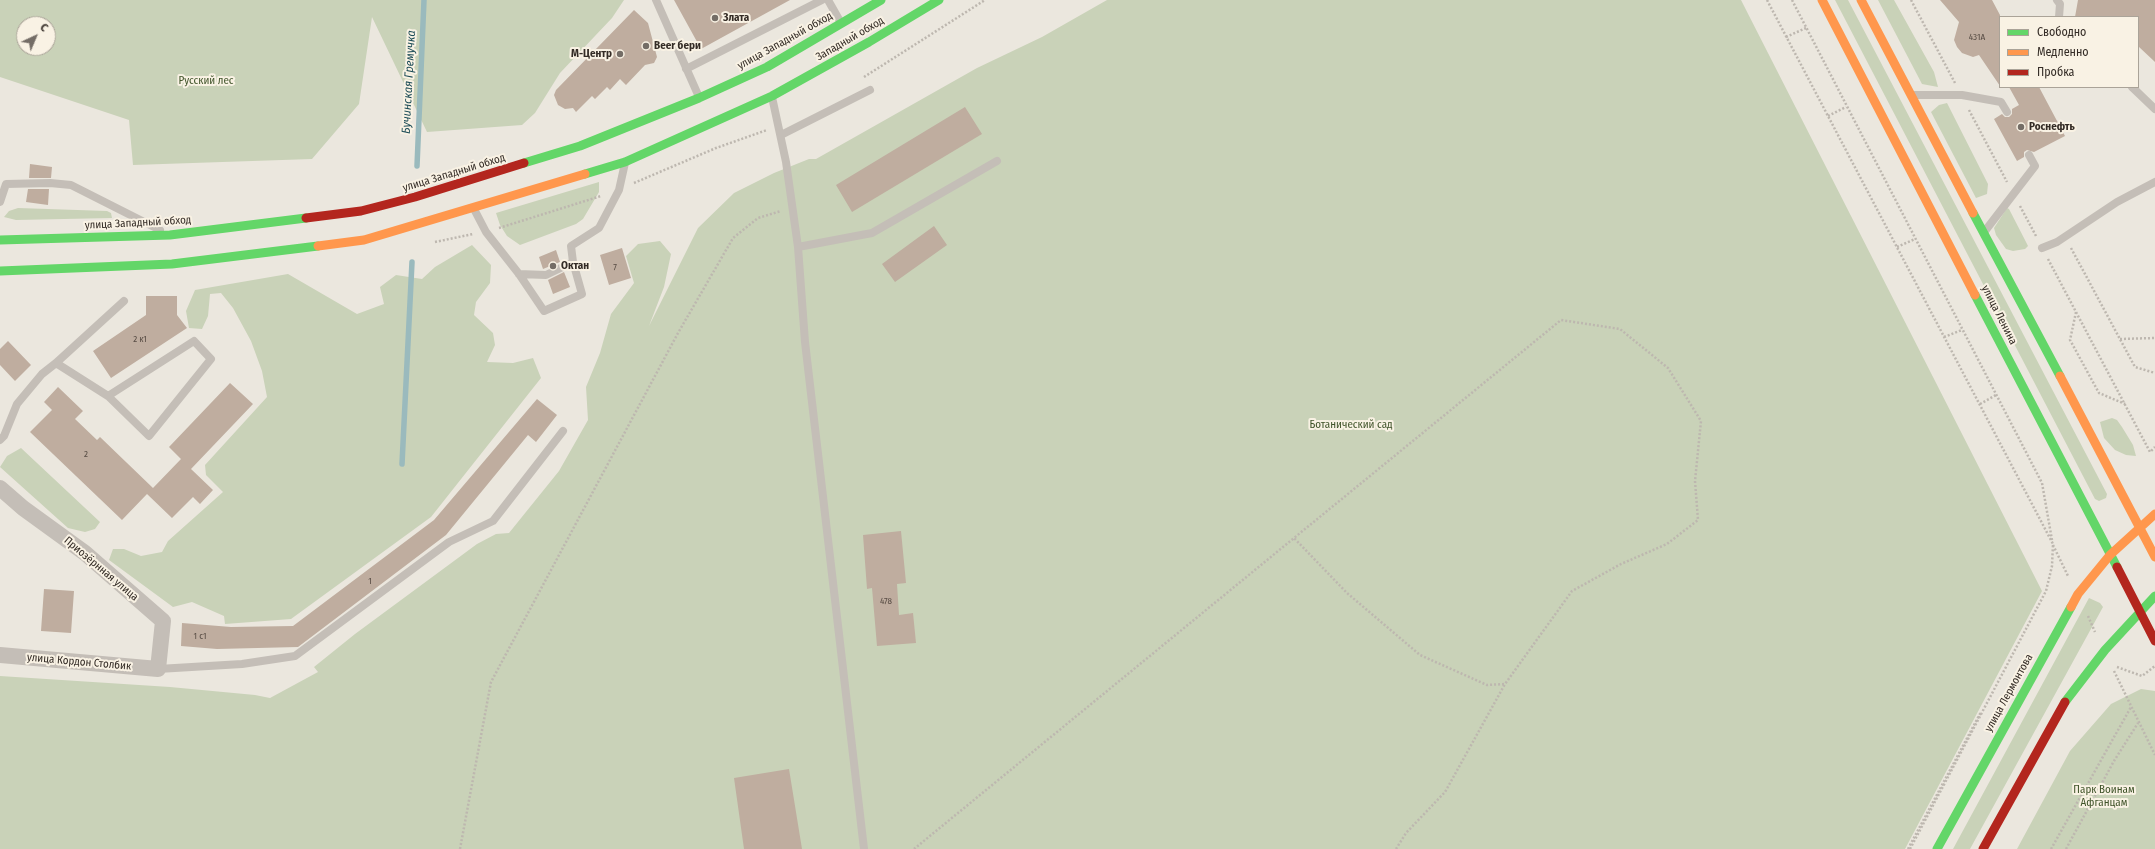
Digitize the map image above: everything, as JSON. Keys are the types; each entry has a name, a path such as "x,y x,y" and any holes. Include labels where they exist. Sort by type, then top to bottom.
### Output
{"main road":[{"name":"улица Западный обход","path":"0,240 170,235 346,214 415,198 580,146 699,98 767,67 842,24 880,0"},
{"name":"Западный обход","path":"772,96 939,0"},
{"name":"улица Ленина","path":"1822,0 2155,641"},
{"path":"1861,0 1985,231 2155,557"},
{"path":"0,271 172,264 364,240 625,162 772,96"},
{"name":"улица Лермонтова","path":"1937,849 2078,594 2110,555 2155,514"},
{"path":"1983,849 2066,700 2105,650 2155,596"}],"street":[{"name":"Приозёрнная улица","path":"0,488 23,508 85,553 164,621 158,669"},
{"name":"улица Кордон Столбик","path":"0,655 158,669"}],"lane":[{"path":"656,0 699,98"},
{"path":"686,69 822,0"},
{"path":"828,0 842,24"},
{"path":"2059,16 2060,2"},
{"path":"2133,88 2155,109"},
{"path":"781,135 870,90"},
{"path":"1912,95 1962,95 2001,102 2007,112"},
{"path":"772,96 781,135 798,247 805,342 864,849"},
{"path":"1985,231 2034,166 2029,155"},
{"path":"798,247 872,233 997,161"},
{"path":"474,208 486,232 519,274 544,312 582,294 573,262 571,246 599,228 619,190 625,162"},
{"path":"2042,248 2065,236 2116,202 2155,182"},
{"path":"0,202 6,184 50,183 71,185 170,235"},
{"path":"519,274 546,275 573,262"},
{"path":"0,440 4,436 17,404 42,374 124,301"},
{"path":"56,363 108,396 149,436 211,359 194,341 108,396"},
{"path":"158,669 242,664 296,656 449,542 493,520 563,431"}],"path":[{"path":"1767,0 1980,404 2069,577"},
{"path":"1792,0 1846,107 2042,483 2053,544 2052,566 2046,591 1909,849"},
{"path":"1911,0 2126,404 2150,452 2154,449"},
{"path":"1786,37 1806,28"},
{"path":"1828,116 1846,107"},
{"path":"460,849 491,682 520,625 678,333 733,238 758,218 793,208"},
{"path":"2065,236 2135,367 2155,373"},
{"path":"1897,247 1914,238"},
{"path":"2076,312 2070,340 2099,393 2126,404"},
{"path":"914,849 1561,320 1620,329 1668,368 1701,421 1695,481 1698,520 1667,544 1621,564 1572,591 1505,684 1445,792 1406,832 1396,849"},
{"path":"1944,337 1962,330"},
{"path":"2120,339 2155,338"},
{"path":"1980,404 1996,395"},
{"path":"1294,538 1347,594 1420,655 1487,685 1505,684"},
{"path":"2085,610 2098,637"},
{"path":"2155,666 2142,676 2111,665 2155,755"},
{"path":"2051,849 2131,706"},
{"path":"2066,849 2114,761 2139,722"}],"green space":[{"name":"Русский лес","path":"0,0 624,0 612,18 560,73 535,113 522,125 427,132 372,17 359,104 312,159 133,165 129,120 0,77"},
{"name":"Ботанический сад","path":"1107,0 1741,0 2042,591 1905,849 0,849 0,676 170,687 255,695 270,698 318,672 314,667 355,634 477,544 496,534 509,533 559,471 588,420 586,387 600,353 611,314 634,283 626,256 638,244 660,241 671,254 664,287 649,326 698,228 734,193 774,173 809,159 816,159 977,68 1042,37"},
{"path":"1835,0 1848,0 2107,494 2106,498 2099,501 2095,499"},
{"path":"1878,0 1894,0 1934,72 1938,87 1922,84"},
{"path":"1947,103 1988,184 1987,194 1976,198 1931,112 1939,105"},
{"path":"599,182 599,192 583,219 576,224 520,245 507,236 500,225 496,213"},
{"path":"18,208 107,211 111,213 112,218 16,220 4,217 9,211"},
{"path":"2007,208 2009,209 2028,246 2025,249 2013,251 2006,249 1996,235 1994,228"},
{"path":"472,245 491,265 490,283 476,302 474,315 493,333 495,345 487,362 513,363 533,358 541,378 431,517 291,619 225,624 224,616 192,602 173,607 109,560 113,549 124,549 141,556 162,552 168,541 223,492 206,475 205,465 267,397 262,371 251,341 233,308 221,293 210,294 208,316 202,329 189,328 186,311 195,290 288,274 357,314 384,304 380,287 396,275 422,279 435,267"},
{"path":"2112,418 2117,420 2122,427 2133,445 2136,456 2126,455 2115,450 2104,438 2100,422"},
{"path":"21,448 100,522 95,529 85,532 68,528 0,467 7,456"},
{"path":"2089,598 2100,603 2103,607 1970,849 1953,849"},
{"name":"Парк Воинам Афганцам","path":"2141,689 2155,691 2155,849 2017,849 2070,751 2111,704"}],"building":[{"path":"674,0 790,0 701,49"},
{"path":"1940,0 1992,0 2000,15 1999,85 1979,55 1973,57 1962,53 1957,47 1954,40 1959,22"},
{"path":"2078,0 2155,0 2155,62 2139,47 2139,16 2075,16"},
{"path":"634,10 648,23 657,57 654,63 645,65 626,85 620,79 610,90 607,87 595,99 592,96 576,112 573,108 565,109 558,105 554,95 556,90"},
{"path":"2010,88 2040,88 2065,136 2034,152 2027,150 2024,152 2024,157 2017,161 1994,119 2002,114 2005,117 2009,117 2012,114 2012,109 2019,105"},
{"path":"965,107 982,134 852,212 836,185"},
{"path":"30,164 52,167 51,178 29,178"},
{"path":"28,189 49,189 48,205 26,202"},
{"path":"934,226 947,245 895,282 882,264"},
{"path":"622,248 631,278 609,285 600,255"},
{"path":"556,250 560,262 543,269 539,257"},
{"path":"564,272 570,287 553,294 548,280"},
{"path":"146,296 177,296 177,315 187,328 111,378 93,351 146,315"},
{"path":"8,341 31,365 15,381 0,365 0,349"},
{"path":"230,383 253,404 191,469 213,490 200,504 193,497 172,518 147,494 122,520 30,432 52,410 44,402 58,387 83,411 75,419 97,440 100,437 153,488 181,459 169,447"},
{"path":"537,399 557,415 536,442 528,435 446,535 298,647 217,649 181,646 182,623 231,627 293,626 434,520"},
{"path":"901,531 906,583 897,584 899,615 913,613 916,643 877,646 872,588 867,589 863,535"},
{"path":"44,589 74,591 71,633 41,631"},
{"path":"789,769 802,849 744,849 734,778"}],"waterway":[{"name":"Бучинская Гремучка","path":"417,166 424,0"},
{"path":"402,464 412,262"}],"traffic: fast":[{"path":"524,163 580,146 699,98 767,67 881,0"},
{"path":"585,174 625,162 772,96 869,42 939,0"},
{"path":"1973,213 2060,376"},
{"path":"0,240 170,235 306,218"},
{"path":"0,271 172,264 318,246"},
{"path":"1975,295 2117,567"},
{"path":"2065,702 2105,650 2155,596"},
{"path":"1937,849 2071,607"}],"traffic: slow":[{"path":"1822,0 1975,295"},
{"path":"1861,0 1973,213"},
{"path":"318,246 364,240 585,174"},
{"path":"2060,376 2155,557"},
{"path":"2071,607 2078,594 2110,555 2155,514"}],"traffic: jam":[{"path":"306,218 361,211 415,197 524,163"},
{"path":"2117,567 2155,641"},
{"path":"1983,849 2065,702"}],"place":[{"name":"Злата","path":"715,18"},
{"name":"Beer бери","path":"646,46"},
{"name":"М-Центр","path":"620,54"},
{"name":"Роснефть","path":"2021,127"},
{"name":"Октан","path":"553,266"}]}
